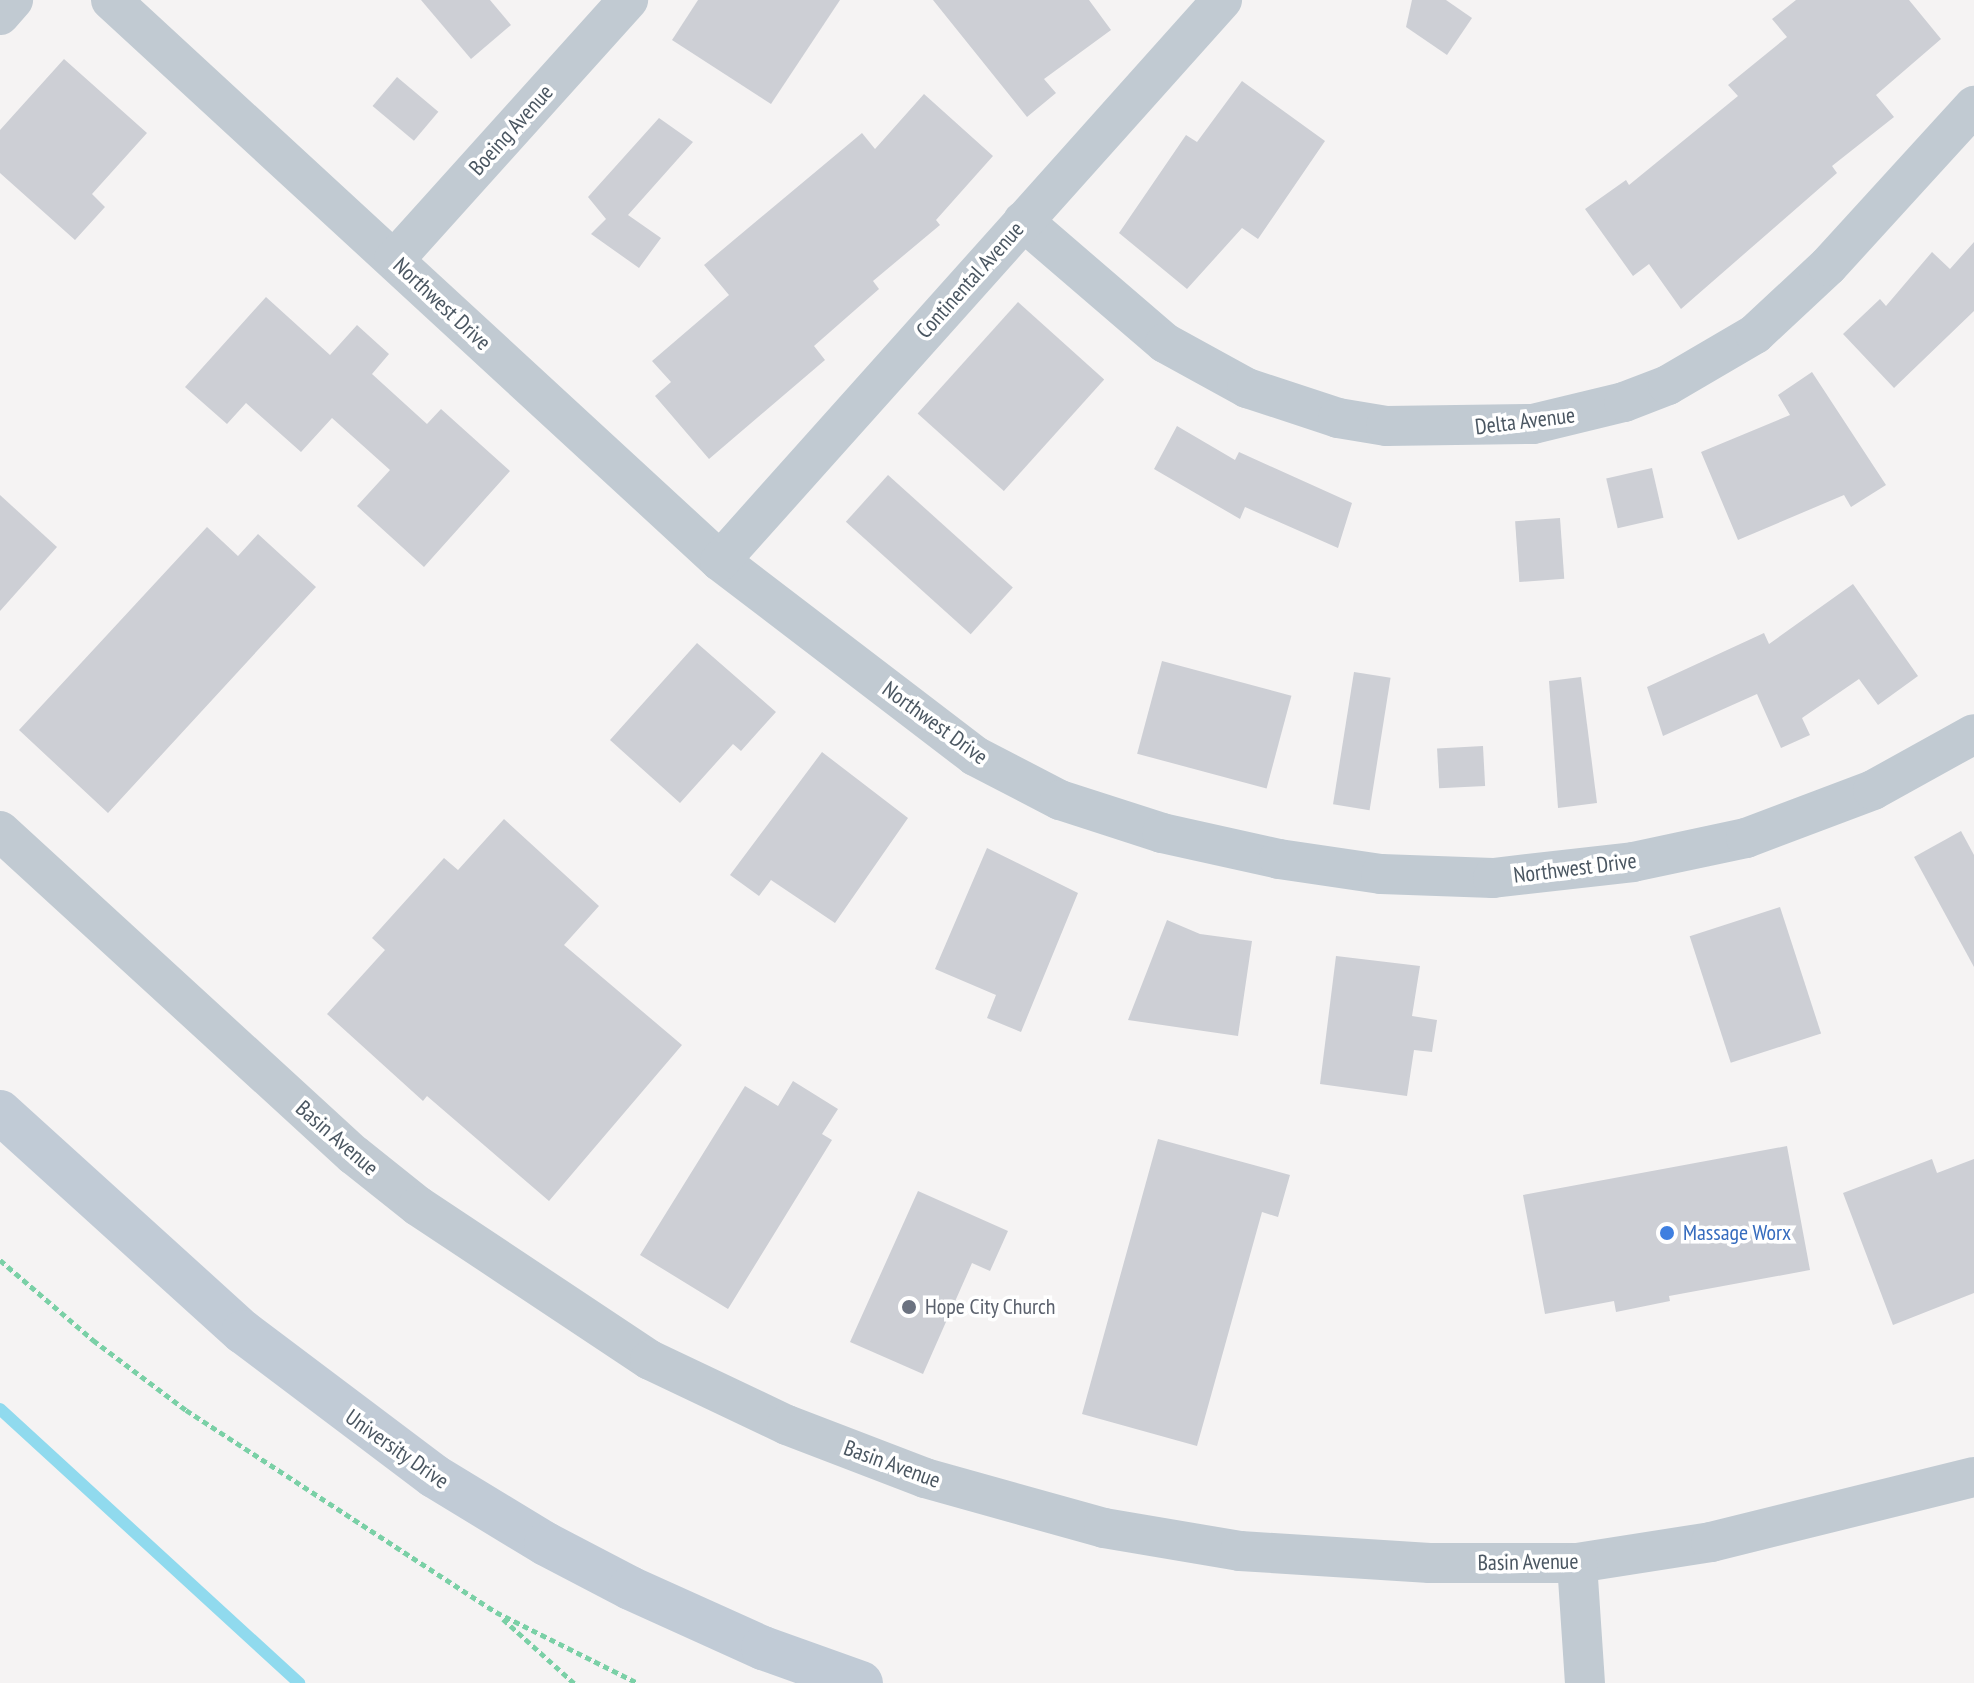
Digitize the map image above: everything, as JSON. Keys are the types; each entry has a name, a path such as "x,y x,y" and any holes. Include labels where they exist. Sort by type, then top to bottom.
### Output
{"main road":[{"name":"University Drive","path":"0,1112 243,1332 422,1468 594,1570 722,1631 861,1683"}],"street":[{"path":"0,15 13,0"},
{"name":"Northwest Drive","path":"111,0 720,561 975,756 1060,800 1162,833 1381,874 1493,878 1633,862 1746,838 1873,790 1974,734"},
{"name":"Boeing Avenue","path":"394,260 628,0"},
{"name":"Continental Avenue","path":"720,561 1222,0"},
{"name":"Delta Avenue","path":"1023,221 1165,343 1247,388 1338,418 1386,426 1533,424 1609,407 1668,385 1755,334 1828,266 1974,106"},
{"name":"Basin Avenue","path":"0,831 354,1155 418,1206 650,1360 787,1425 925,1478 1104,1528 1240,1551 1430,1563 1577,1563 1711,1542 1974,1477"},
{"path":"1577,1563 1585,1683"}],"path":[{"path":"0,1260 93,1340 186,1410 496,1612 638,1683"},
{"path":"496,1612 574,1683"}],"building":[{"path":"421,0 490,0 511,25 471,59"},
{"path":"698,0 840,0 771,104 672,40"},
{"path":"933,0 1089,0 1111,30 1044,79 1056,93 1027,117"},
{"path":"1412,0 1446,0 1472,18 1447,55 1406,27"},
{"path":"1796,0 1909,0 1941,39 1876,95 1894,117 1832,166 1837,173 1681,309 1649,264 1633,276 1585,209 1626,180 1629,185 1738,96 1728,85 1787,37 1772,19"},
{"path":"64,59 147,133 92,194 105,207 75,240 0,173 0,130"},
{"path":"397,77 438,112 414,141 373,106"},
{"path":"1242,81 1325,141 1258,239 1242,228 1187,289 1119,233 1186,135 1197,142"},
{"path":"924,94 993,156 936,220 940,225 873,281 879,289 814,346 825,360 709,459 655,396 671,382 652,361 729,295 704,265 862,133 875,149"},
{"path":"659,118 693,142 628,215 661,238 639,268 591,234 606,219 588,197"},
{"path":"1974,242 1974,311 1894,388 1843,334 1880,299 1886,306 1932,252 1950,269"},
{"path":"266,297 330,355 357,325 389,354 372,374 427,424 441,409 510,471 424,567 357,506 390,470 332,418 301,452 246,403 227,424 185,387"},
{"path":"1018,302 1104,380 1004,491 918,413"},
{"path":"1812,372 1886,485 1851,507 1844,495 1738,540 1701,452 1790,415 1778,395"},
{"path":"1177,426 1235,460 1239,452 1352,503 1338,548 1245,507 1240,519 1154,469"},
{"path":"1652,468 1663,518 1618,528 1606,479"},
{"path":"888,475 1013,587 971,634 846,522"},
{"path":"0,495 57,547 0,611"},
{"path":"1560,518 1564,579 1519,582 1515,521"},
{"path":"207,527 238,556 258,534 316,587 108,813 19,730"},
{"path":"1853,584 1918,676 1878,705 1859,679 1802,718 1810,735 1781,748 1757,694 1663,736 1647,687 1764,633 1769,644"},
{"path":"697,643 776,712 741,751 733,744 680,803 610,740"},
{"path":"1162,661 1291,696 1267,788 1137,754"},
{"path":"1354,672 1391,678 1370,810 1333,804"},
{"path":"1581,677 1597,803 1558,808 1549,681"},
{"path":"1483,746 1485,786 1439,788 1437,748"},
{"path":"822,752 908,818 835,923 771,880 759,896 730,875"},
{"path":"504,819 599,906 564,945 682,1045 549,1201 427,1096 423,1101 327,1014 385,950 372,938 444,858 458,870"},
{"path":"1961,831 1974,855 1974,967 1914,857"},
{"path":"987,848 1078,893 1021,1032 987,1018 996,995 935,969"},
{"path":"1780,907 1821,1033 1731,1063 1690,936"},
{"path":"1167,920 1200,934 1252,941 1238,1036 1128,1020"},
{"path":"1336,956 1420,966 1412,1016 1437,1020 1432,1052 1414,1050 1407,1096 1320,1084"},
{"path":"793,1081 838,1109 822,1134 832,1140 728,1309 640,1255 745,1086 778,1106"},
{"path":"1158,1139 1290,1175 1278,1217 1262,1212 1197,1446 1082,1414"},
{"name":"Massage Worx","path":"1787,1146 1810,1270 1669,1296 1670,1301 1616,1312 1614,1301 1545,1314 1523,1195"},
{"path":"1932,1159 1937,1173 1974,1159 1974,1293 1893,1325 1843,1193"},
{"name":"Hope City Church","path":"918,1191 1008,1231 990,1271 972,1263 923,1374 850,1342"}],"waterway":[{"path":"0,1409 299,1683"}],"place":[{"name":"Massage Worx","path":"1667,1233"},
{"name":"Hope City Church","path":"909,1307"}]}
